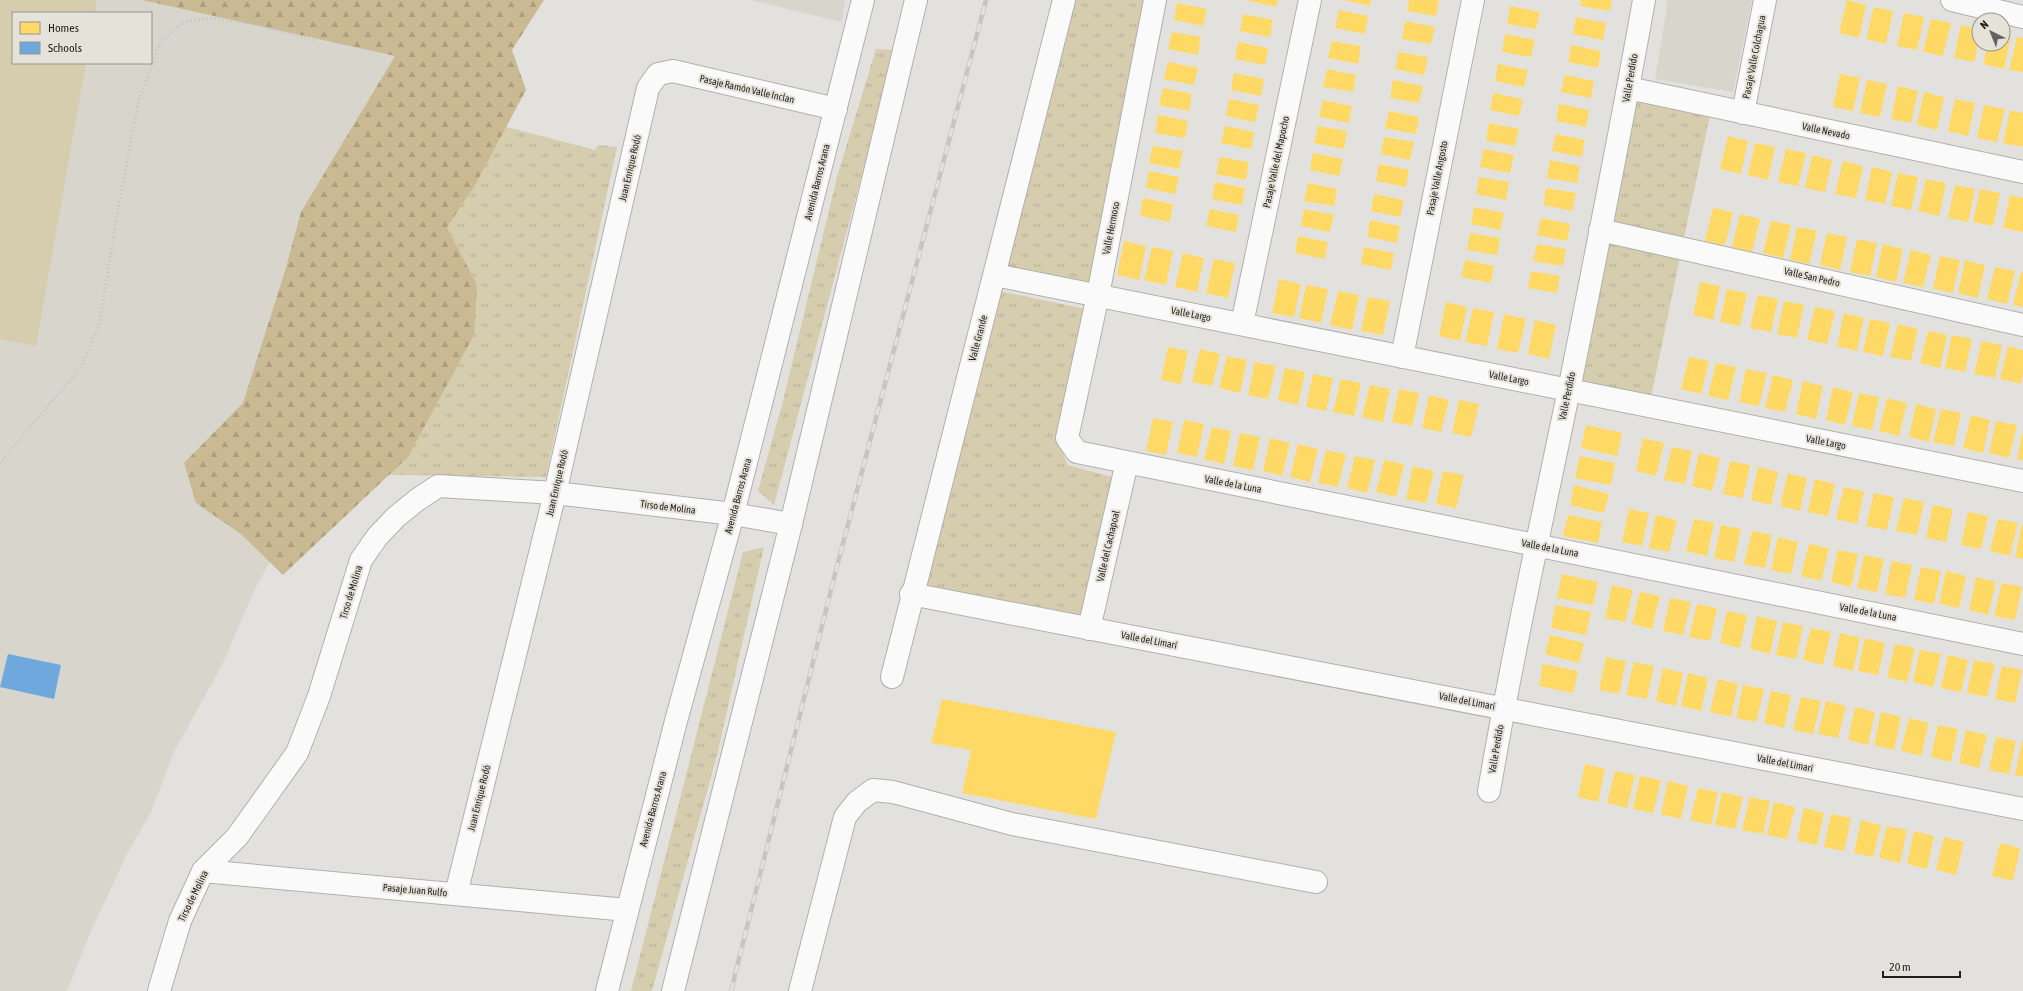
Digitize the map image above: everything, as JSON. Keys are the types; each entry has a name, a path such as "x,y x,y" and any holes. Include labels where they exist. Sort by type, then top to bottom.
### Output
{"street":[{"name":"Avenida Barros Arana","path":"607,991 676,721 733,514 863,0"},
{"path":"673,991 792,524 916,0"},
{"name":"Valle Grande","path":"892,677 911,594 995,274 1064,0"},
{"name":"Valle Hermoso","path":"1077,452 1067,438 1098,295 1155,0"},
{"name":"Pasaje Valle del Mapocho","path":"1242,324 1310,0"},
{"name":"Pasaje Valle Angosto","path":"1402,357 1472,0"},
{"name":"Valle Perdido","path":"1489,791 1503,708 1569,390 1644,0"},
{"name":"Pasaje Valle Colchagua","path":"1743,113 1766,0"},
{"path":"1952,0 2023,17"},
{"name":"Pasaje Ramón Valle Inclan","path":"658,74 674,71 836,109"},
{"name":"Juan Enrique Rodó","path":"456,894 555,493 648,88 658,74"},
{"name":"Valle Nevado","path":"1628,88 2023,172"},
{"name":"Valle San Pedro","path":"1600,230 2023,325"},
{"name":"Valle Largo","path":"995,274 2023,482"},
{"name":"Valle de la Luna","path":"1077,452 2023,644"},
{"name":"Valle del Cachapoal","path":"1089,629 1127,462"},
{"name":"Tirso de Molina","path":"159,991 180,920 203,871 237,837 297,753 319,696 361,560 382,532 412,504 438,486 555,493 733,514 792,524"},
{"name":"Valle del Limarí","path":"911,594 2023,809"},
{"path":"800,991 845,817 857,802 873,790 893,792 1012,824 1316,882"},
{"name":"Pasaje Juan Rulfo","path":"203,871 627,910"}],"path":[{"path":"0,463 81,366 99,325 118,209 139,99 161,41 183,22 213,18 253,24 316,41"}],"shaded area":[{"path":"0,0 207,0 402,43 285,534 254,591 221,667 174,752 151,812 127,854 92,929 67,991 0,991"},
{"path":"750,0 845,0 842,22"},
{"path":"1668,0 1752,0 1733,92 1655,79"}],"green space":[{"path":"0,0 97,0 95,12 12,12 12,64 86,64 36,346 0,339"},
{"path":"142,0 544,0 512,50 526,90 474,187 447,227 477,285 474,335 408,457 283,575 241,534 196,503 184,463 243,403 285,271 301,212 395,56"},
{"path":"1072,0 1144,0 1089,294 1002,276"},
{"path":"876,49 895,50 774,505 758,491 783,401 837,177"},
{"path":"1636,99 1710,115 1684,238 1611,223"},
{"path":"454,113 595,150 598,145 617,147 546,477 323,474"},
{"path":"1608,242 1680,257 1650,402 1579,387"},
{"path":"999,291 1086,309 1059,439 1067,465 1116,478 1083,629 920,596"},
{"path":"764,547 717,755 652,991 631,991 743,552"}],"building: Homes":[{"path":"1246,0 1278,0 1276,7"},
{"path":"1344,0 1371,0 1370,6"},
{"path":"1409,0 1439,0 1436,16 1407,11"},
{"path":"1581,0 1612,0 1610,11 1580,6"},
{"path":"1847,0 1866,5 1859,38 1839,33"},
{"path":"1177,3 1207,9 1203,26 1174,20"},
{"path":"1510,6 1540,12 1536,29 1507,24"},
{"path":"1874,7 1893,11 1886,44 1866,39"},
{"path":"1339,10 1368,16 1365,34 1335,28"},
{"path":"1904,13 1924,17 1917,50 1897,46"},
{"path":"1243,14 1273,20 1270,37 1240,31"},
{"path":"1576,17 1606,23 1603,40 1573,34"},
{"path":"1931,19 1951,23 1943,56 1923,52"},
{"path":"1405,21 1435,27 1431,44 1402,39"},
{"path":"1961,25 1971,27 1971,52 1976,52 1974,62 1954,58"},
{"path":"1172,32 1201,37 1198,55 1168,49"},
{"path":"1505,34 1535,40 1531,57 1502,52"},
{"path":"2017,37 2023,38 2023,72 2009,70"},
{"path":"1332,41 1361,46 1358,64 1328,58"},
{"path":"1238,42 1268,48 1265,65 1235,59"},
{"path":"1571,45 1601,51 1598,68 1568,62"},
{"path":"1398,52 1428,57 1424,75 1395,69"},
{"path":"1986,52 2008,52 2004,69 1983,64"},
{"path":"1168,62 1198,68 1194,85 1164,79"},
{"path":"1498,64 1528,70 1524,87 1495,81"},
{"path":"1327,69 1356,75 1353,92 1323,87"},
{"path":"1234,73 1264,79 1261,96 1231,90"},
{"path":"1840,74 1860,78 1853,111 1833,107"},
{"path":"1565,75 1594,81 1591,98 1561,92"},
{"path":"1393,80 1423,86 1419,103 1390,98"},
{"path":"1867,80 1887,84 1880,117 1860,113"},
{"path":"1898,86 1918,91 1911,123 1891,119"},
{"path":"1163,88 1192,94 1189,111 1159,105"},
{"path":"1924,92 1944,97 1937,130 1917,125"},
{"path":"1493,93 1523,99 1519,116 1490,110"},
{"path":"1229,99 1259,105 1255,122 1226,116"},
{"path":"1955,99 1975,103 1968,136 1948,131"},
{"path":"1323,100 1352,106 1349,123 1319,117"},
{"path":"1559,104 1589,110 1586,127 1556,121"},
{"path":"1984,105 2005,109 1997,142 1977,138"},
{"path":"2010,110 2023,113 2023,147 2003,143"},
{"path":"1389,111 1419,117 1416,134 1385,128"},
{"path":"1158,115 1188,121 1185,138 1155,133"},
{"path":"1489,123 1519,129 1515,146 1486,141"},
{"path":"1225,126 1254,132 1251,149 1221,143"},
{"path":"1318,126 1347,131 1344,149 1314,143"},
{"path":"1556,134 1585,140 1582,157 1552,151"},
{"path":"1728,136 1748,141 1741,174 1720,169"},
{"path":"1384,137 1414,142 1410,160 1381,154"},
{"path":"1755,143 1775,147 1768,180 1748,175"},
{"path":"1153,146 1183,151 1179,169 1149,163"},
{"path":"1484,149 1514,155 1510,173 1480,167"},
{"path":"1786,149 1806,153 1798,186 1778,182"},
{"path":"1313,153 1343,159 1339,176 1310,170"},
{"path":"1812,155 1832,160 1825,192 1805,188"},
{"path":"1220,157 1249,162 1246,180 1216,174"},
{"path":"1550,160 1580,166 1577,183 1547,178"},
{"path":"1843,161 1863,166 1856,198 1835,194"},
{"path":"1379,164 1409,170 1406,187 1376,181"},
{"path":"1872,167 1892,172 1885,204 1865,200"},
{"path":"1149,171 1179,177 1175,194 1146,188"},
{"path":"1898,173 1918,177 1911,210 1891,206"},
{"path":"1479,177 1509,182 1506,200 1476,194"},
{"path":"1926,179 1946,183 1939,216 1918,211"},
{"path":"1215,182 1245,188 1242,205 1212,199"},
{"path":"1308,183 1337,189 1334,206 1304,201"},
{"path":"1955,185 1975,189 1968,222 1948,218"},
{"path":"1546,188 1576,193 1572,211 1543,205"},
{"path":"1980,189 2000,193 1993,226 1973,222"},
{"path":"1374,194 1404,200 1400,217 1371,211"},
{"path":"2010,195 2023,198 2023,232 2003,228"},
{"path":"1143,198 1173,204 1170,222 1140,216"},
{"path":"1474,207 1504,213 1500,230 1471,224"},
{"path":"1713,208 1733,212 1725,245 1705,241"},
{"path":"1210,209 1239,215 1236,232 1206,226"},
{"path":"1304,209 1334,215 1330,232 1301,226"},
{"path":"1740,214 1760,219 1752,252 1732,247"},
{"path":"1541,218 1570,224 1567,241 1537,235"},
{"path":"1370,220 1400,226 1397,243 1367,237"},
{"path":"1771,221 1791,225 1783,258 1763,253"},
{"path":"1797,227 1817,231 1809,264 1790,260"},
{"path":"1470,233 1500,238 1497,255 1467,250"},
{"path":"1827,233 1847,237 1840,270 1820,265"},
{"path":"1298,236 1328,242 1325,259 1295,253"},
{"path":"1857,239 1877,243 1870,276 1850,272"},
{"path":"1124,241 1146,246 1139,280 1117,275"},
{"path":"1537,244 1566,249 1563,266 1533,261"},
{"path":"1883,244 1903,249 1896,282 1876,277"},
{"path":"1152,247 1173,251 1166,285 1144,280"},
{"path":"1364,247 1394,253 1391,270 1361,264"},
{"path":"1911,250 1931,255 1923,287 1903,283"},
{"path":"1183,253 1204,258 1197,292 1175,287"},
{"path":"1940,256 1960,260 1953,293 1933,289"},
{"path":"1214,259 1235,263 1228,298 1206,293"},
{"path":"1465,260 1494,266 1491,283 1461,277"},
{"path":"1965,260 1985,265 1978,298 1958,293"},
{"path":"1995,267 2015,271 2007,304 1987,299"},
{"path":"1531,271 1560,276 1557,293 1528,288"},
{"path":"2021,272 2023,273 2023,307 2013,305"},
{"path":"1279,279 1301,284 1294,317 1272,313"},
{"path":"1700,282 1720,286 1713,320 1693,315"},
{"path":"1306,285 1328,289 1321,323 1299,318"},
{"path":"1727,289 1747,293 1740,326 1720,322"},
{"path":"1338,291 1359,295 1352,330 1330,325"},
{"path":"1758,295 1778,299 1771,332 1750,328"},
{"path":"1368,297 1390,301 1383,335 1361,331"},
{"path":"1784,301 1804,305 1797,338 1777,334"},
{"path":"1446,302 1467,307 1460,341 1439,336"},
{"path":"1815,307 1835,311 1827,344 1807,340"},
{"path":"1473,308 1494,312 1487,346 1465,342"},
{"path":"1844,313 1864,318 1857,351 1837,346"},
{"path":"1504,314 1526,319 1518,353 1497,349"},
{"path":"1870,319 1890,323 1883,356 1863,352"},
{"path":"1535,320 1556,325 1549,359 1528,354"},
{"path":"1898,324 1918,329 1911,361 1890,357"},
{"path":"1928,331 1947,335 1940,368 1920,363"},
{"path":"1952,335 1972,339 1965,372 1945,368"},
{"path":"1982,341 2002,345 1995,378 1974,374"},
{"path":"2008,346 2023,350 2023,373 2021,384 2000,379"},
{"path":"1168,347 1188,351 1181,384 1161,380"},
{"path":"1200,349 1220,354 1212,386 1192,382"},
{"path":"1227,356 1247,360 1240,393 1219,388"},
{"path":"1689,357 1709,361 1701,394 1681,389"},
{"path":"1255,362 1276,366 1268,399 1248,395"},
{"path":"1716,363 1736,367 1728,400 1708,396"},
{"path":"1285,368 1305,372 1298,405 1278,400"},
{"path":"1746,369 1767,373 1759,406 1739,402"},
{"path":"1313,374 1333,378 1326,411 1306,407"},
{"path":"1773,375 1793,380 1785,412 1765,408"},
{"path":"1341,379 1361,383 1354,416 1333,412"},
{"path":"1803,381 1823,386 1816,419 1796,414"},
{"path":"1370,385 1390,389 1383,422 1362,417"},
{"path":"1833,387 1853,392 1845,425 1826,420"},
{"path":"1399,389 1419,393 1412,426 1392,422"},
{"path":"1859,393 1879,397 1872,430 1852,426"},
{"path":"1429,395 1449,400 1441,432 1422,428"},
{"path":"1887,398 1907,403 1899,436 1879,431"},
{"path":"1459,400 1479,404 1471,437 1452,433"},
{"path":"1916,404 1936,409 1929,442 1909,437"},
{"path":"1941,409 1961,413 1954,446 1933,442"},
{"path":"1971,415 1990,420 1983,453 1963,448"},
{"path":"1153,418 1173,422 1166,455 1146,451"},
{"path":"1184,420 1204,424 1197,457 1177,453"},
{"path":"1996,421 2017,425 2009,458 1989,453"},
{"path":"1586,425 1622,433 1617,456 1581,448"},
{"path":"1212,427 1231,431 1224,464 1204,459"},
{"path":"1240,433 1260,437 1253,470 1233,466"},
{"path":"2023,434 2023,460 2017,459"},
{"path":"1270,438 1290,443 1282,476 1263,471"},
{"path":"1643,438 1664,443 1656,476 1636,471"},
{"path":"1298,444 1318,449 1310,482 1290,477"},
{"path":"1672,447 1692,451 1685,484 1664,480"},
{"path":"1326,450 1346,454 1338,487 1318,483"},
{"path":"1699,453 1720,458 1712,491 1692,486"},
{"path":"1355,456 1375,460 1367,493 1347,488"},
{"path":"1580,456 1615,463 1611,485 1575,478"},
{"path":"1384,460 1404,464 1396,497 1376,492"},
{"path":"1730,461 1750,465 1743,498 1723,494"},
{"path":"1413,466 1434,471 1426,503 1406,499"},
{"path":"1758,467 1778,472 1771,505 1751,500"},
{"path":"1443,471 1464,475 1456,508 1436,504"},
{"path":"1788,473 1807,478 1800,511 1780,506"},
{"path":"1815,479 1835,484 1828,516 1808,512"},
{"path":"1574,485 1609,494 1604,513 1570,505"},
{"path":"1844,487 1864,491 1857,524 1836,519"},
{"path":"1874,493 1894,497 1887,530 1866,526"},
{"path":"1904,498 1924,502 1917,535 1896,531"},
{"path":"1933,505 1953,509 1946,542 1926,538"},
{"path":"1629,509 1649,513 1642,546 1622,542"},
{"path":"1968,512 1988,516 1981,549 1961,545"},
{"path":"1568,515 1602,522 1598,543 1563,536"},
{"path":"1656,515 1677,520 1669,552 1649,548"},
{"path":"1694,519 1714,523 1707,556 1686,551"},
{"path":"1998,519 2018,523 2010,556 1990,551"},
{"path":"1721,525 1741,529 1734,562 1714,558"},
{"path":"2023,525 2023,559 2015,557"},
{"path":"1752,531 1772,535 1765,568 1744,564"},
{"path":"1778,537 1798,542 1791,574 1771,570"},
{"path":"1809,544 1829,548 1821,581 1801,576"},
{"path":"1838,550 1858,554 1851,587 1831,582"},
{"path":"1864,555 1884,559 1877,592 1857,588"},
{"path":"1892,561 1912,565 1905,598 1885,594"},
{"path":"1921,567 1941,571 1934,604 1914,600"},
{"path":"1946,571 1966,576 1959,608 1939,604"},
{"path":"1562,574 1598,582 1593,605 1557,598"},
{"path":"1976,577 1996,582 1988,615 1969,610"},
{"path":"2002,583 2022,587 2015,620 1994,616"},
{"path":"1612,585 1633,590 1625,622 1605,618"},
{"path":"1640,592 1660,596 1652,629 1632,624"},
{"path":"1670,598 1691,602 1683,635 1663,631"},
{"path":"1697,604 1717,608 1710,641 1689,637"},
{"path":"1555,605 1591,612 1586,635 1551,628"},
{"path":"1727,611 1747,615 1740,648 1720,643"},
{"path":"1757,616 1777,621 1770,654 1750,649"},
{"path":"1783,622 1803,626 1796,659 1776,655"},
{"path":"1811,628 1831,632 1823,665 1803,660"},
{"path":"1840,633 1860,638 1853,671 1833,666"},
{"path":"1550,635 1584,643 1579,663 1545,654"},
{"path":"1865,638 1885,643 1878,675 1858,671"},
{"path":"1895,644 1915,648 1907,682 1887,677"},
{"path":"1920,650 1941,654 1933,687 1913,682"},
{"path":"1948,655 1968,660 1961,692 1941,688"},
{"path":"1606,657 1626,661 1619,694 1599,690"},
{"path":"1974,660 1995,664 1987,697 1967,693"},
{"path":"1634,662 1654,666 1647,699 1626,695"},
{"path":"1543,664 1578,671 1573,693 1539,686"},
{"path":"2002,666 2022,670 2015,703 1995,699"},
{"path":"1663,668 1683,673 1676,706 1656,701"},
{"path":"1688,673 1708,678 1701,711 1681,706"},
{"path":"1718,679 1738,684 1731,717 1710,712"},
{"path":"1743,685 1764,689 1756,722 1736,718"},
{"path":"1771,691 1791,695 1784,728 1764,723"},
{"path":"1801,697 1821,701 1813,734 1793,730"},
{"path":"942,699 1116,732 1096,819 962,793 971,750 931,743"},
{"path":"1826,701 1846,706 1838,738 1818,734"},
{"path":"1855,707 1875,712 1868,745 1848,740"},
{"path":"1881,712 1901,717 1894,750 1874,745"},
{"path":"1909,718 1929,723 1921,756 1901,751"},
{"path":"1938,725 1958,729 1951,762 1931,757"},
{"path":"1966,730 1987,735 1979,768 1959,763"},
{"path":"1996,737 2016,741 2009,774 1989,770"},
{"path":"2023,741 2023,777 2015,775"},
{"path":"1585,764 1605,769 1598,802 1578,797"},
{"path":"1615,771 1635,775 1627,808 1607,803"},
{"path":"1640,776 1661,780 1653,813 1633,809"},
{"path":"1668,781 1688,786 1681,819 1661,814"},
{"path":"1698,788 1718,792 1711,825 1690,820"},
{"path":"1722,792 1743,797 1735,829 1715,825"},
{"path":"1750,797 1770,801 1763,834 1742,830"},
{"path":"1774,802 1795,807 1787,839 1767,835"},
{"path":"1804,808 1824,813 1817,845 1797,841"},
{"path":"1831,814 1851,818 1844,851 1824,847"},
{"path":"1861,820 1881,825 1873,857 1854,853"},
{"path":"1887,826 1907,830 1900,863 1879,858"},
{"path":"1914,831 1934,836 1927,869 1907,864"},
{"path":"1944,837 1964,842 1956,875 1936,870"},
{"path":"2000,843 2020,848 2013,881 1992,876"}],"building: Schools":[{"path":"8,654 61,665 54,699 0,687"}],"railway":[{"path":"731,991 835,574 986,0"}]}
